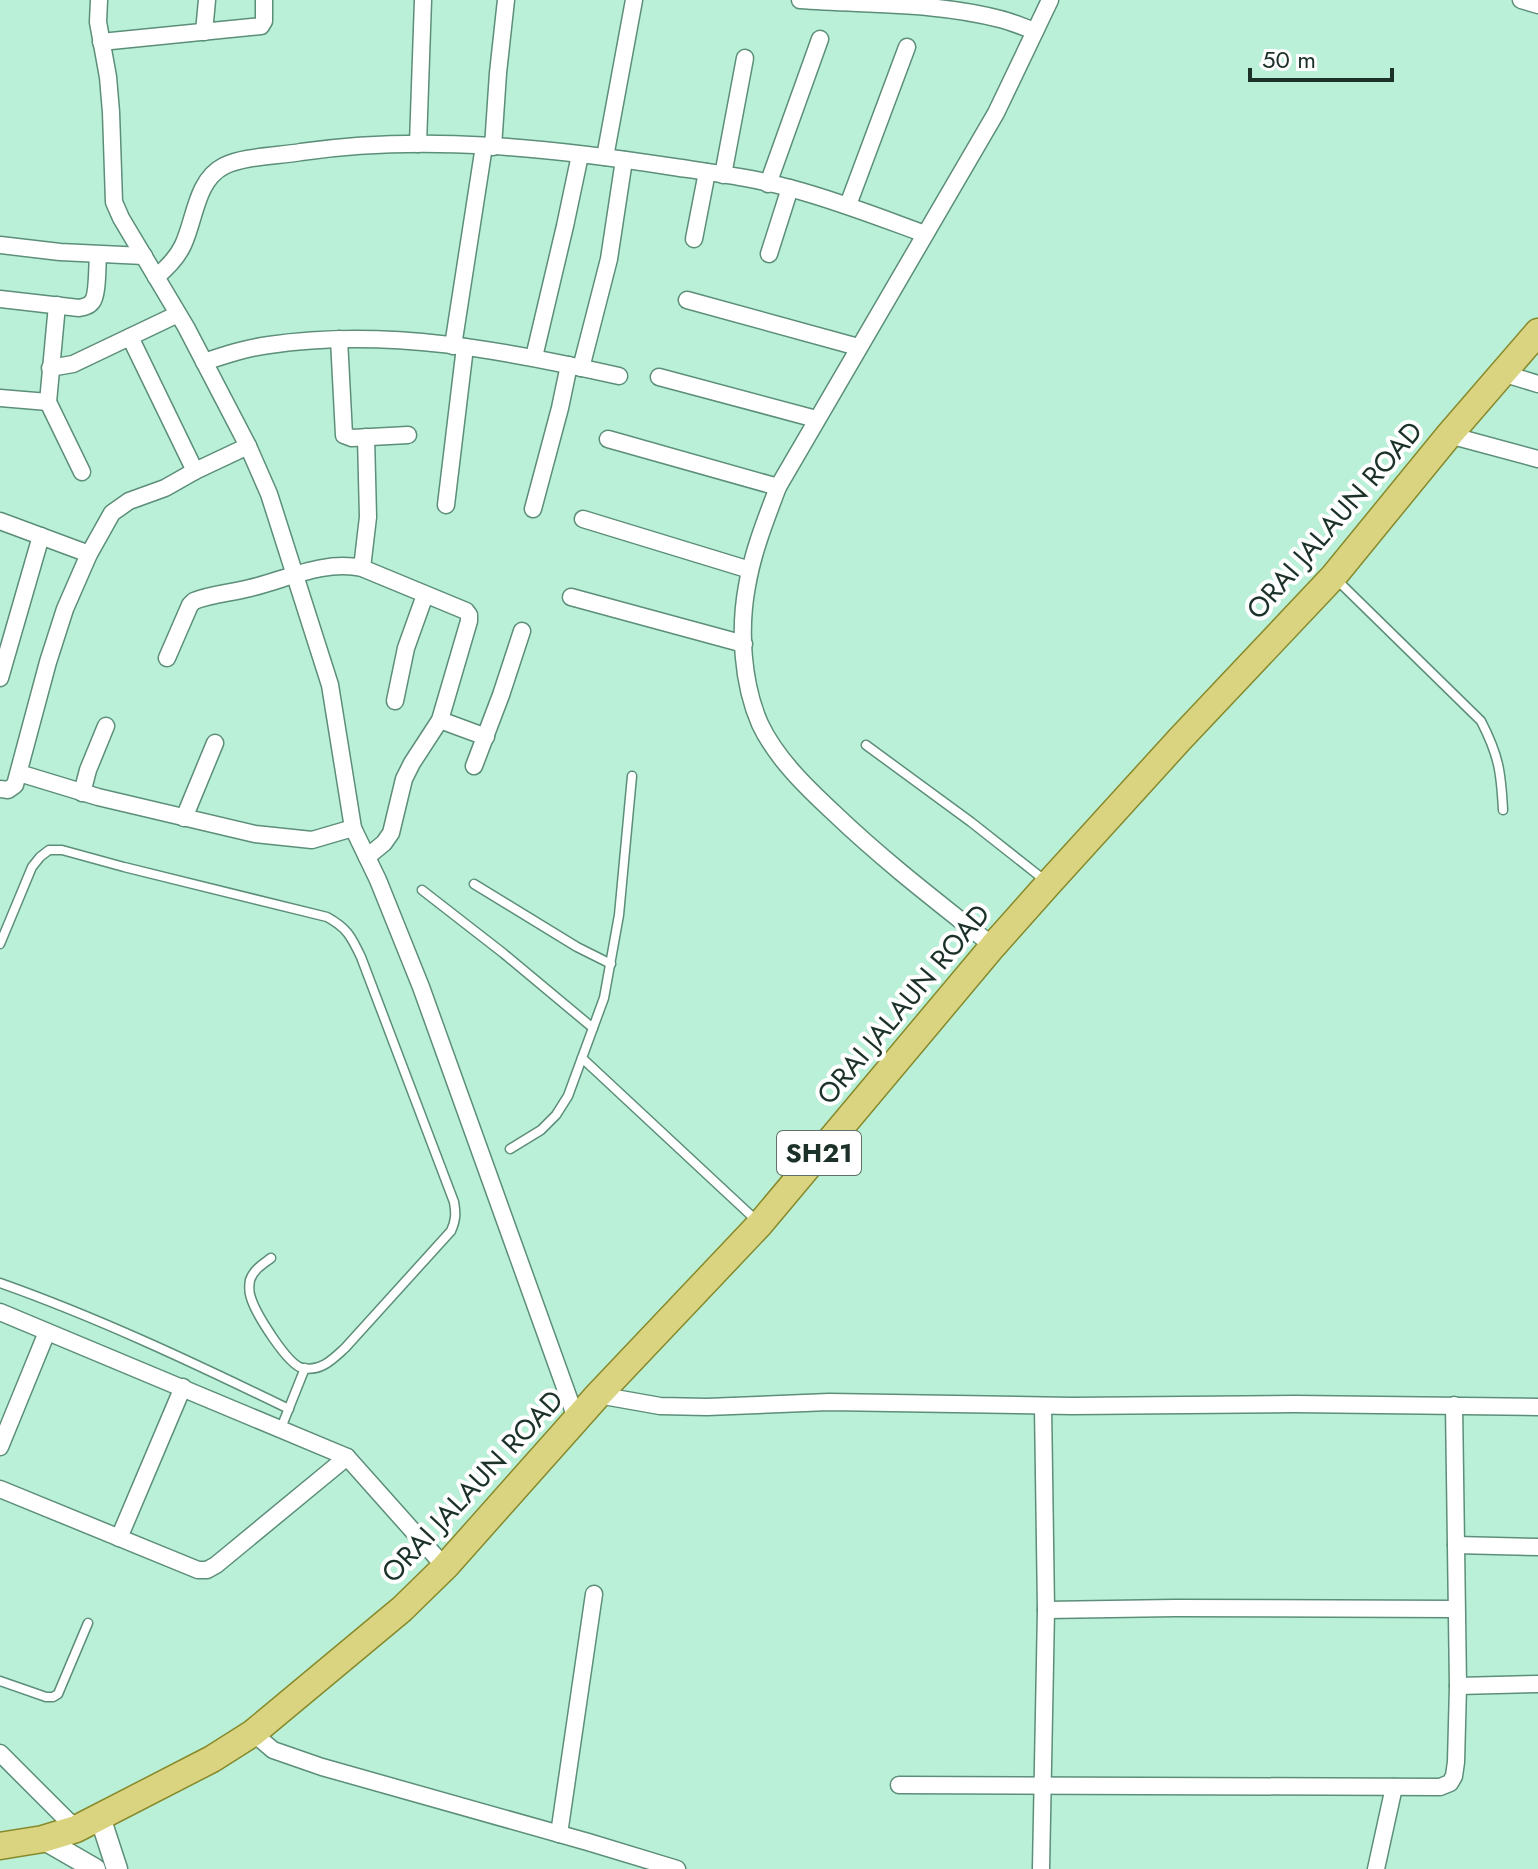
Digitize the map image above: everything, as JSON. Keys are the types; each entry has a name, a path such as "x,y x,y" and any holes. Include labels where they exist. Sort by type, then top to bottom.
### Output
{"main road":[{"name":"ORAI JALAUN ROAD","path":"0,1846 43,1839 76,1829 212,1759 253,1733 402,1609 445,1567 598,1395 760,1224 1049,883 1333,577 1538,332"}],"street":[{"path":"99,0 98,22 111,112 114,202 204,362 269,494 330,685 353,828 431,1014 577,1421"},
{"path":"204,32 207,0"},
{"path":"101,42 261,26 264,21 264,0"},
{"path":"418,144 423,0"},
{"path":"446,505 459,346 506,0"},
{"path":"605,157 634,0"},
{"path":"800,0 957,11 998,19 1035,31"},
{"path":"993,946 867,845 813,794 779,755 760,724 748,687 744,644 746,587 755,548 778,487 996,113 1050,0"},
{"path":"1521,0 1538,5"},
{"path":"768,184 820,39"},
{"path":"848,205 907,47"},
{"path":"694,239 715,174 745,58"},
{"path":"156,277 168,267 183,244 204,185 211,175 225,166 244,161 359,146 488,146 605,157 715,174 790,188 848,205 925,234"},
{"path":"534,357 580,155"},
{"path":"533,509 560,408 609,259 624,160"},
{"path":"769,254 790,188"},
{"path":"0,245 98,255 144,256"},
{"path":"0,299 79,308 89,305 93,301 98,255"},
{"path":"687,300 858,347"},
{"path":"57,305 48,402 82,472"},
{"path":"50,368 73,364 178,314"},
{"path":"130,337 195,471"},
{"path":"204,362 268,345 375,338 534,357 619,376"},
{"path":"339,339 342,431 347,437 408,435"},
{"path":"1502,373 1538,384"},
{"path":"659,377 816,419"},
{"path":"0,398 48,402"},
{"path":"1449,435 1538,459"},
{"path":"362,568 368,517 366,437"},
{"path":"608,439 778,487"},
{"path":"0,789 13,789 65,609 89,554 112,513 129,501 165,488 248,446"},
{"path":"583,519 750,570"},
{"path":"0,521 89,554"},
{"path":"0,678 41,536"},
{"path":"167,658 194,601 331,566 362,568 462,608 469,615 469,621 440,720 404,779 391,833 367,857"},
{"path":"395,701 406,648 425,595"},
{"path":"571,597 744,644"},
{"path":"474,766 522,631"},
{"path":"440,720 486,737"},
{"path":"82,793 106,726"},
{"path":"184,818 215,743"},
{"path":"19,773 82,793 255,834 312,840 353,828"},
{"path":"0,1312 347,1457 445,1567"},
{"path":"0,1447 47,1332"},
{"path":"119,1538 183,1387"},
{"path":"598,1395 660,1406 707,1407 829,1402 1043,1406 1279,1404 1538,1407"},
{"path":"899,1785 1440,1787 1450,1783 1456,1762 1458,1686 1454,1405"},
{"path":"1041,1869 1046,1610 1043,1406"},
{"path":"0,1489 198,1570 207,1570 347,1457"},
{"path":"1456,1545 1538,1547"},
{"path":"559,1834 594,1594"},
{"path":"1046,1610 1456,1609"},
{"path":"1458,1686 1538,1684"},
{"path":"253,1733 273,1750 322,1767 677,1869"},
{"path":"0,1753 76,1829"},
{"path":"1376,1869 1394,1787"},
{"path":"100,1817 117,1869"},
{"path":"43,1839 95,1869"}],"lane":[{"path":"1333,577 1481,721 1495,748 1502,776 1503,810"},
{"path":"866,745 1049,883"},
{"path":"510,1149 541,1130 556,1115 568,1096 604,998 619,915 632,776"},
{"path":"0,944 32,867 49,850 62,850 327,917 350,934 454,1202 455,1222 451,1231 345,1348 319,1368 297,1366 288,1357 257,1313 249,1295 249,1282 255,1270 271,1258"},
{"path":"474,884 577,947 611,964"},
{"path":"422,890 593,1028"},
{"path":"582,1058 760,1224"},
{"path":"0,1283 158,1346 289,1409"},
{"path":"281,1428 305,1368"},
{"path":"0,1681 46,1697 58,1694 88,1623"}]}
